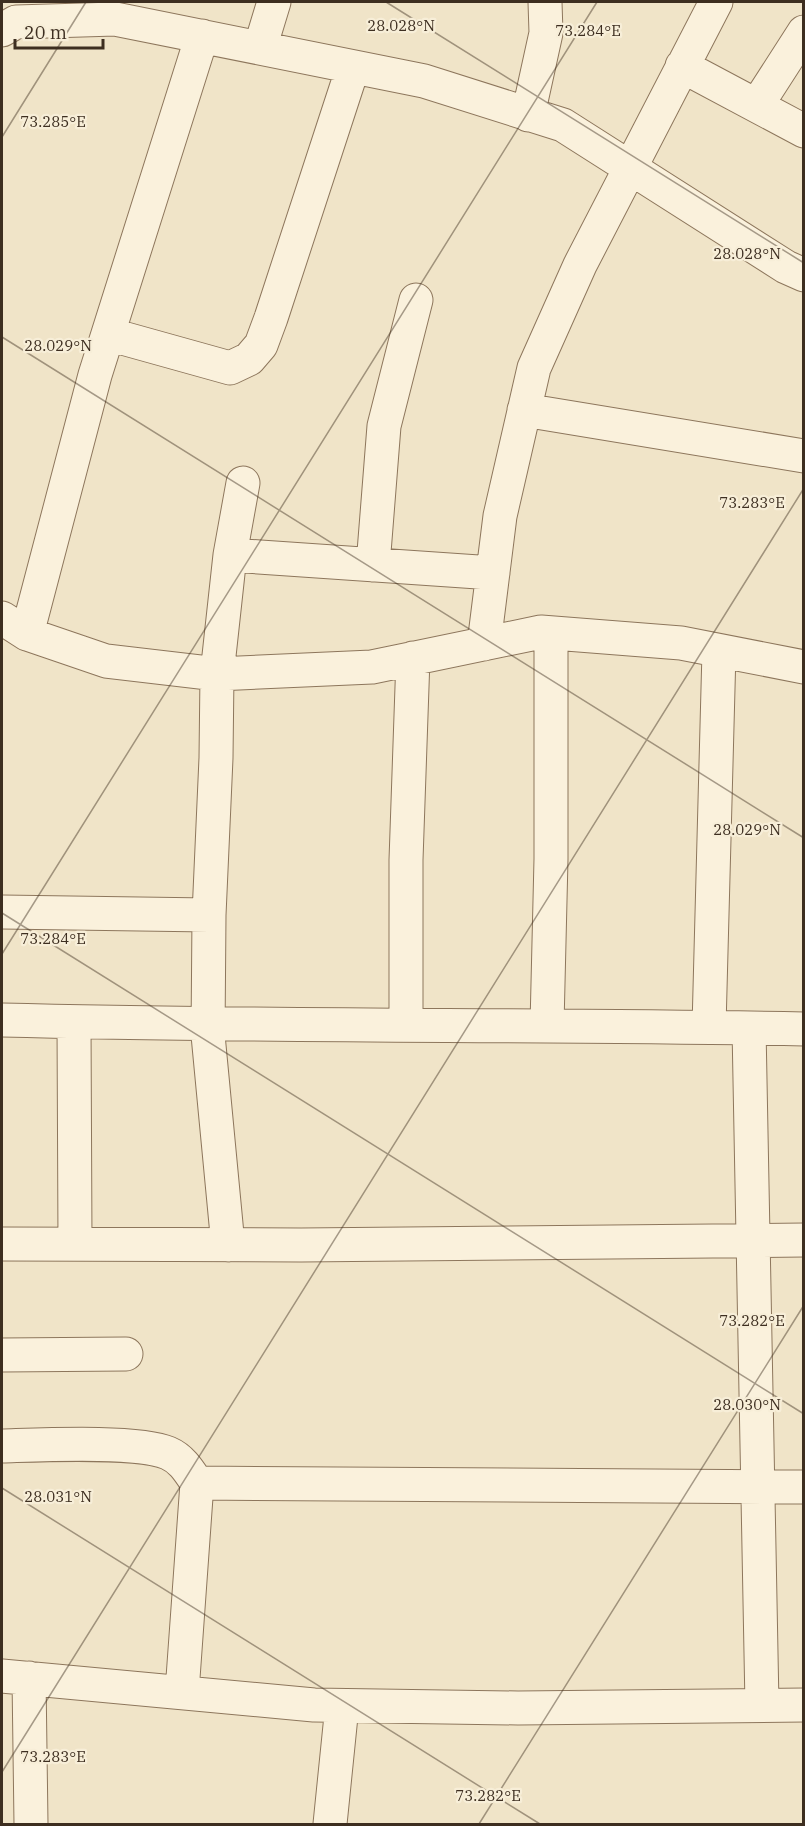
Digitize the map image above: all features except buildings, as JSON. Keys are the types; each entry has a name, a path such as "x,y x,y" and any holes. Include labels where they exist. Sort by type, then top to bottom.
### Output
{"street":[{"path":"260,48 274,2"},
{"path":"528,115 546,33 545,2"},
{"path":"484,644 500,516 534,368 580,265 716,2"},
{"path":"2,30 16,22 115,19 424,81 563,125 786,267 804,275"},
{"path":"757,105 804,32"},
{"path":"202,36 14,626 106,661 216,674 372,667 541,632 681,643 804,667"},
{"path":"682,66 804,131"},
{"path":"108,334 220,367 230,368 249,359 261,345 271,318 353,67"},
{"path":"373,565 384,426 416,300"},
{"path":"524,410 804,456"},
{"path":"228,1245 208,1026 208,915 216,758 216,674 230,555 243,483"},
{"path":"230,555 493,573"},
{"path":"547,1025 551,859 551,633"},
{"path":"710,1027 719,651"},
{"path":"406,1025 406,860 413,658"},
{"path":"2,912 208,915"},
{"path":"2,1020 208,1026 547,1025 804,1029"},
{"path":"74,1022 75,1244"},
{"path":"749,1028 762,1705"},
{"path":"2,1244 228,1245 804,1239"},
{"path":"2,1355 126,1354"},
{"path":"2,1446 142,1447 168,1453 183,1463 197,1483 182,1692"},
{"path":"197,1483 804,1487"},
{"path":"31,1824 15,1677 342,1706 518,1708 804,1705"},
{"path":"330,1824 342,1706"}]}
